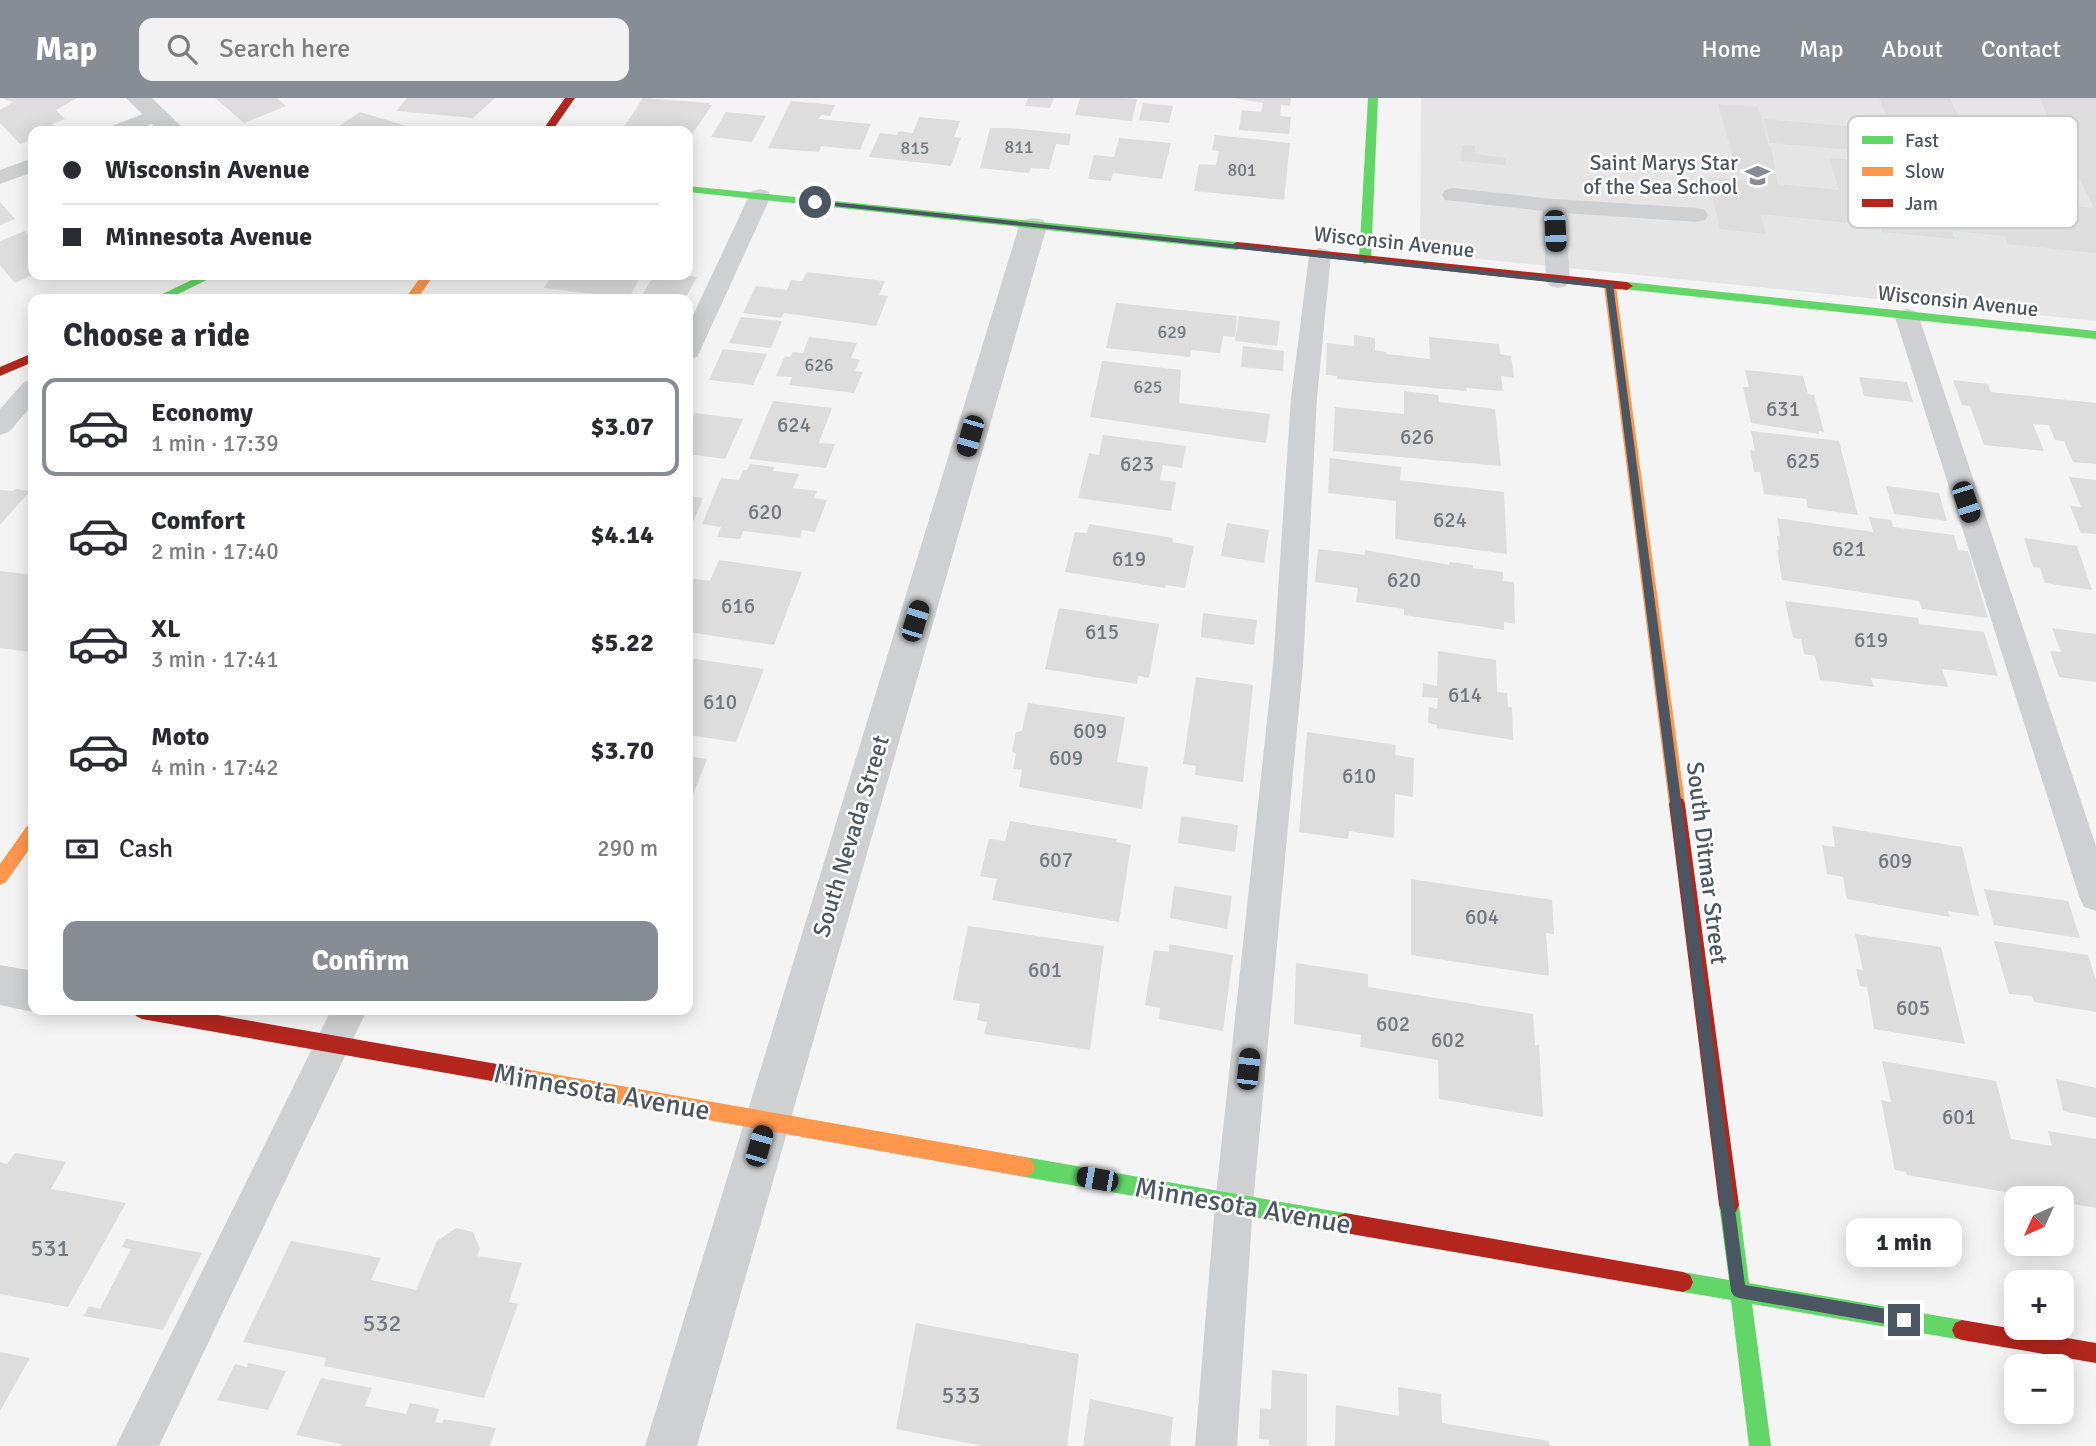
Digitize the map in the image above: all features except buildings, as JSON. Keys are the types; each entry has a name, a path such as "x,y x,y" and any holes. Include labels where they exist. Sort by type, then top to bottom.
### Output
{"street":[{"path":"550,126 570,98"},
{"path":"1365,260 1373,98"},
{"name":"Wisconsin Avenue","path":"693,189 1558,281 2096,335"},
{"name":"South Nevada Street","path":"671,1446 1033,226"},
{"path":"169,294 200,280"},
{"name":"South Ditmar Street","path":"1610,286 1760,1446"},
{"path":"0,372 28,358"},
{"path":"0,877 28,838"},
{"path":"0,985 28,989"},
{"name":"Minnesota Avenue","path":"204,1015 341,1026 766,1121 2096,1353"}],"lane":[{"path":"128,126 156,115"},
{"path":"0,178 28,166"},
{"path":"1453,195 1553,206 1697,215"},
{"path":"693,340 761,196"},
{"path":"1553,206 1558,281"},
{"path":"1216,1446 1234,1204 1288,665 1304,398 1320,255"},
{"path":"1907,317 2096,896"},
{"path":"0,426 28,394"},
{"path":"137,1446 341,1026"}],"shaded area":[{"name":"Saint Marys Star of the Sea School","path":"1421,98 2096,98 2096,321 1420,253"}],"traffic: fast":[{"path":"1365,260 1373,98"},
{"path":"693,190 1237,246"},
{"path":"169,294 200,280"},
{"path":"1627,286 2096,335"},
{"path":"1025,1167 1345,1223"},
{"path":"1729,1205 1760,1446"},
{"path":"1683,1282 1962,1330"}],"traffic: slow":[{"path":"415,294 424,280"},
{"path":"1610,286 1677,804"},
{"path":"0,877 28,838"},
{"path":"525,1078 1025,1167"}],"traffic: jam":[{"path":"550,126 570,98"},
{"path":"1237,246 1627,286"},
{"path":"0,372 28,359"},
{"path":"1677,804 1729,1205"},
{"path":"170,1015 525,1078"},
{"path":"1345,1223 1683,1282"},
{"path":"1962,1330 2096,1353"}],"place":[{"name":"Saint Marys Star of the Sea School","path":"1758,175"}],"route":[{"path":"815,202 1610,286 1739,1291 1904,1320"}]}
